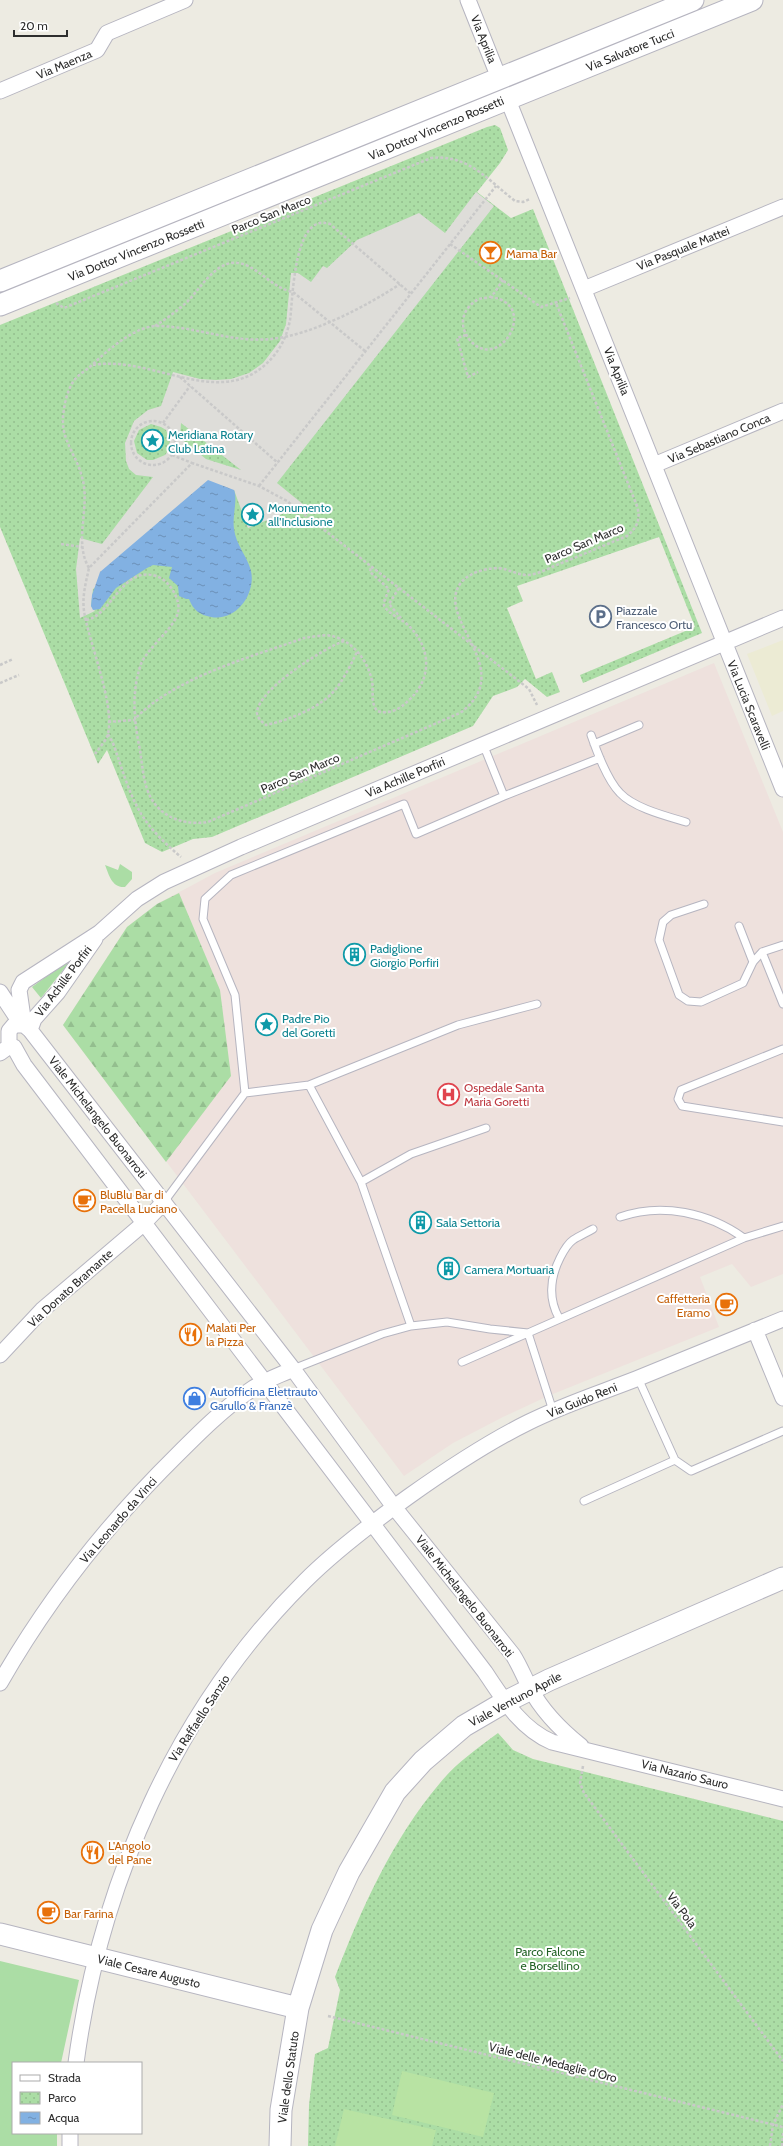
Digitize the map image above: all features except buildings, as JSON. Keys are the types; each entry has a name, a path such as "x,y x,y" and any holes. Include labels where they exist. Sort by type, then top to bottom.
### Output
{"street":[{"name":"Via Maenza","path":"0,91 97,50 107,33 185,0"},
{"name":"Via Aprilia","path":"468,0 499,78"},
{"name":"Via Salvatore Tucci","path":"499,78 693,0"},
{"name":"Via Salvatore Tucci","path":"508,100 752,0"},
{"name":"Via Dottor Vincenzo Rossetti","path":"0,282 499,78 508,100 0,305"},
{"name":"Via Aprilia","path":"508,100 578,293 654,465 724,644"},
{"name":"Via Pasquale Mattei","path":"578,293 783,207"},
{"name":"Via Sebastiano Conca","path":"654,465 783,411"},
{"name":"Via Achille Porfiri","path":"26,1028 19,990 23,982 99,933 138,899 164,882 241,847 783,618"},
{"name":"Via Lucia Scaravelli","path":"724,644 783,789"},
{"name":"Via Achille Porfiri","path":"26,1028 74,971 99,933"},
{"name":"Viale Michelangelo Buonarroti","path":"0,992 26,1028 164,1202 293,1369 394,1507 513,1655 522,1670 530,1689"},
{"path":"7,1043 26,1046 31,1040 26,1028 14,1025 8,1031 7,1043 485,1672 505,1702"},
{"path":"144,1224 164,1202"},
{"name":"Via Donato Bramante","path":"0,1356 42,1310 144,1224"},
{"name":"Via Guido Reni","path":"394,1507 476,1451 553,1411 783,1319"},
{"path":"755,1330 783,1398"},
{"path":"264,1382 293,1369"},
{"name":"Via Leonardo da Vinci","path":"0,1683 48,1607 91,1548 138,1495 198,1434 249,1390 264,1382"},
{"path":"372,1524 394,1507"},
{"name":"Via Raffaello Sanzio","path":"76,2062 79,2036 97,1958 120,1877 133,1843 168,1767 234,1665 281,1606 306,1579 372,1524"},
{"name":"Viale Ventuno Aprile","path":"298,2008 322,1930 349,1872 395,1792 423,1761 464,1726 530,1689 783,1578"},
{"name":"Via Nazario Sauro","path":"530,1689 551,1719 567,1735 586,1750"},
{"name":"Via Nazario Sauro","path":"505,1702 530,1729 540,1737 586,1750 783,1799"},
{"name":"Viale Cesare Augusto","path":"0,1934 298,2008"},
{"name":"Viale dello Statuto","path":"280,2146 281,2110 298,2008"},
{"path":"70,2134 70,2146"}],"lane":[{"path":"594,744 639,725"},
{"path":"591,735 600,758 620,793 642,807 686,822"},
{"path":"483,744 504,796"},
{"path":"164,1202 245,1093 235,995 203,919 205,899 231,875 404,804 416,834 504,796 600,758"},
{"path":"704,904 671,915 664,922 659,940 679,995 688,1001 701,1002 743,983 752,962 762,952 783,945"},
{"path":"739,926 752,962"},
{"path":"762,952 783,1004"},
{"path":"245,1093 309,1085 458,1026 537,1004"},
{"path":"783,1049 681,1090 678,1099 682,1106 783,1122"},
{"path":"309,1085 362,1182 411,1326"},
{"path":"362,1182 411,1154 486,1128"},
{"path":"620,1217 645,1210 675,1211 718,1222 744,1238"},
{"path":"462,1362 559,1318 744,1238 783,1226"},
{"path":"559,1318 553,1308 551,1293 552,1277 557,1264 572,1240 592,1230"},
{"path":"293,1369 382,1334 411,1326 447,1322 528,1333"},
{"path":"528,1333 553,1411"},
{"path":"638,1378 675,1460 691,1470 783,1431"},
{"path":"584,1501 675,1460"}],"path":[{"name":"Parco San Marco","path":"50,300 64,308 431,158 455,158 475,168 515,201 523,202 532,198"},
{"path":"259,486 496,186"},
{"path":"92,365 119,363 195,381 221,383 246,377 265,364 276,352 285,336 290,321 297,257 301,242 315,226 326,222 410,293"},
{"path":"450,244 541,307 556,303 578,293"},
{"path":"181,857 162,842 146,824 134,805 113,743 108,734 104,688 86,620 84,602 89,568 83,556 82,547 85,513 84,488 82,476 68,446 64,430 63,416 73,383 80,373 92,365 102,354 118,342 137,332 154,326 186,303 216,270 224,265 247,266 281,289 293,292 365,351"},
{"path":"490,298 503,280"},
{"path":"154,326 174,327 244,340 273,339 329,322 376,300 400,284"},
{"path":"482,298 490,298 497,298 509,307 514,321 511,336 506,342 492,348 477,345 466,335 463,328 465,313 475,301 482,298"},
{"name":"Parco San Marco","path":"86,620 97,617 123,587 145,575 151,575 164,580 175,594 178,607 176,618 142,661 138,673 135,685 134,720 147,789 153,801 166,815 185,823 208,822 460,713 474,701 479,693 481,684 479,660 471,643 455,599 459,585 464,578 496,568 518,574 536,573 627,536 634,531 638,522 637,506 556,303"},
{"path":"466,335 457,338 468,376 478,372"},
{"path":"180,377 278,463"},
{"path":"163,423 190,386"},
{"path":"149,421 163,423 169,428 175,440 172,454 161,464 146,465 140,462 131,449 130,442 136,428 149,421"},
{"name":"Parco San Marco","path":"172,454 192,463 259,486 296,508 529,689 537,706"},
{"path":"89,568 192,463"},
{"path":"61,544 82,547"},
{"name":"Parco San Marco","path":"134,720 144,709 169,692 210,672 304,638 332,636 344,641 357,652 370,672 373,688 372,701 377,711 388,713 405,704 423,684 427,665 426,653 422,644 409,626 384,606 389,589 370,572 370,566"},
{"path":"399,588 389,604 401,619"},
{"path":"344,641 309,660 265,696 259,705 257,714 260,721 266,725 273,724 323,701 336,690 357,652"},
{"path":"0,665 13,659"},
{"path":"0,683 19,675"},
{"path":"108,722 134,720"},
{"path":"95,754 108,734"},
{"name":"Via Pola","path":"583,1766 580,1778 584,1793 783,2061"},
{"name":"Viale delle Medaglie d'Oro","path":"328,2016 783,2127"},
{"path":"770,2146 773,2125 783,2104"},
{"path":"782,2146 783,2133"}],"shaded area":[{"path":"476,192 494,206 277,483 304,505 248,528 234,490 93,589 91,606 95,611 80,618 76,569 80,538 102,544 153,477 136,475 129,469 126,461 125,443 134,421 148,410 161,406 173,372 200,379 216,380 231,379 249,373 263,363 280,341 286,324 291,273 298,273 311,282 323,266 327,268 357,240 419,213 445,233","holes":["181,423 241,470 206,459 180,438","151,424 166,430 170,440 168,451 165,455 153,460 147,460 137,453 134,441 139,430"]},
{"path":"783,640 783,711 772,716 747,654"},
{"name":"Ospedale Santa Maria Goretti","path":"714,663 783,832 783,1274 751,1287 732,1264 700,1277 719,1327 548,1396 503,1417 453,1443 404,1476 63,1025 127,927 157,904 215,873"}],"green space":[{"path":"495,125 500,128 508,150 500,163 477,192 511,218 533,209 702,633 583,683 580,675 695,627 659,537 517,586 523,601 507,608 536,679 552,672 560,692 547,697 525,679 517,687 493,696 473,726 212,837 193,839 162,852 145,843 107,750 98,764 0,527 0,325"},
{"path":"120,864 132,872 132,879 125,887 121,887 114,883 105,865 118,870"},
{"path":"179,893 220,990 231,1076 166,1162 63,1025 127,927 157,904"},
{"path":"65,963 68,964 41,998 32,987"},
{"name":"Parco Falcone e Borsellino","path":"498,1733 513,1750 533,1759 783,1821 783,2146 308,2146 309,2105 315,2054 328,2048 340,1990 335,1977 367,1900 407,1828 440,1783 468,1756"},
{"path":"0,1961 79,1980 61,2062 12,2062 12,2134 57,2134 57,2146 0,2146"},
{"path":"402,2071 494,2093 483,2137 392,2115"},
{"path":"344,2109 436,2130 432,2146 335,2146"}],"water":[{"path":"208,480 234,490 235,494 235,535 251,571 252,580 247,597 236,611 220,617 203,615 195,609 189,599 179,596 178,586 169,578 172,567 153,565 116,588 100,609 93,610 91,606 92,595 100,572"}],"place":[{"name":"Mama Bar","path":"491,253"},
{"name":"Meridiana Rotary Club Latina","path":"152,441"},
{"name":"Monumento all'Inclusione","path":"252,514"},
{"name":"Piazzale Francesco Ortu","path":"601,617"},
{"name":"Padiglione Giorgio Porfiri","path":"355,955"},
{"name":"Padre Pio del Goretti","path":"266,1025"},
{"name":"Ospedale Santa Maria Goretti","path":"449,1094"},
{"name":"BluBlu Bar di Pacella Luciano","path":"84,1201"},
{"name":"Sala Settoria","path":"421,1222"},
{"name":"Camera Mortuaria","path":"448,1269"},
{"name":"Caffetteria Eramo","path":"726,1305"},
{"name":"Malati Per la Pizza","path":"191,1334"},
{"name":"Autofficina Elettrauto Garullo & Franzè","path":"194,1398"},
{"name":"L'Angolo del Pane","path":"92,1852"},
{"name":"Bar Farina","path":"48,1913"}]}
